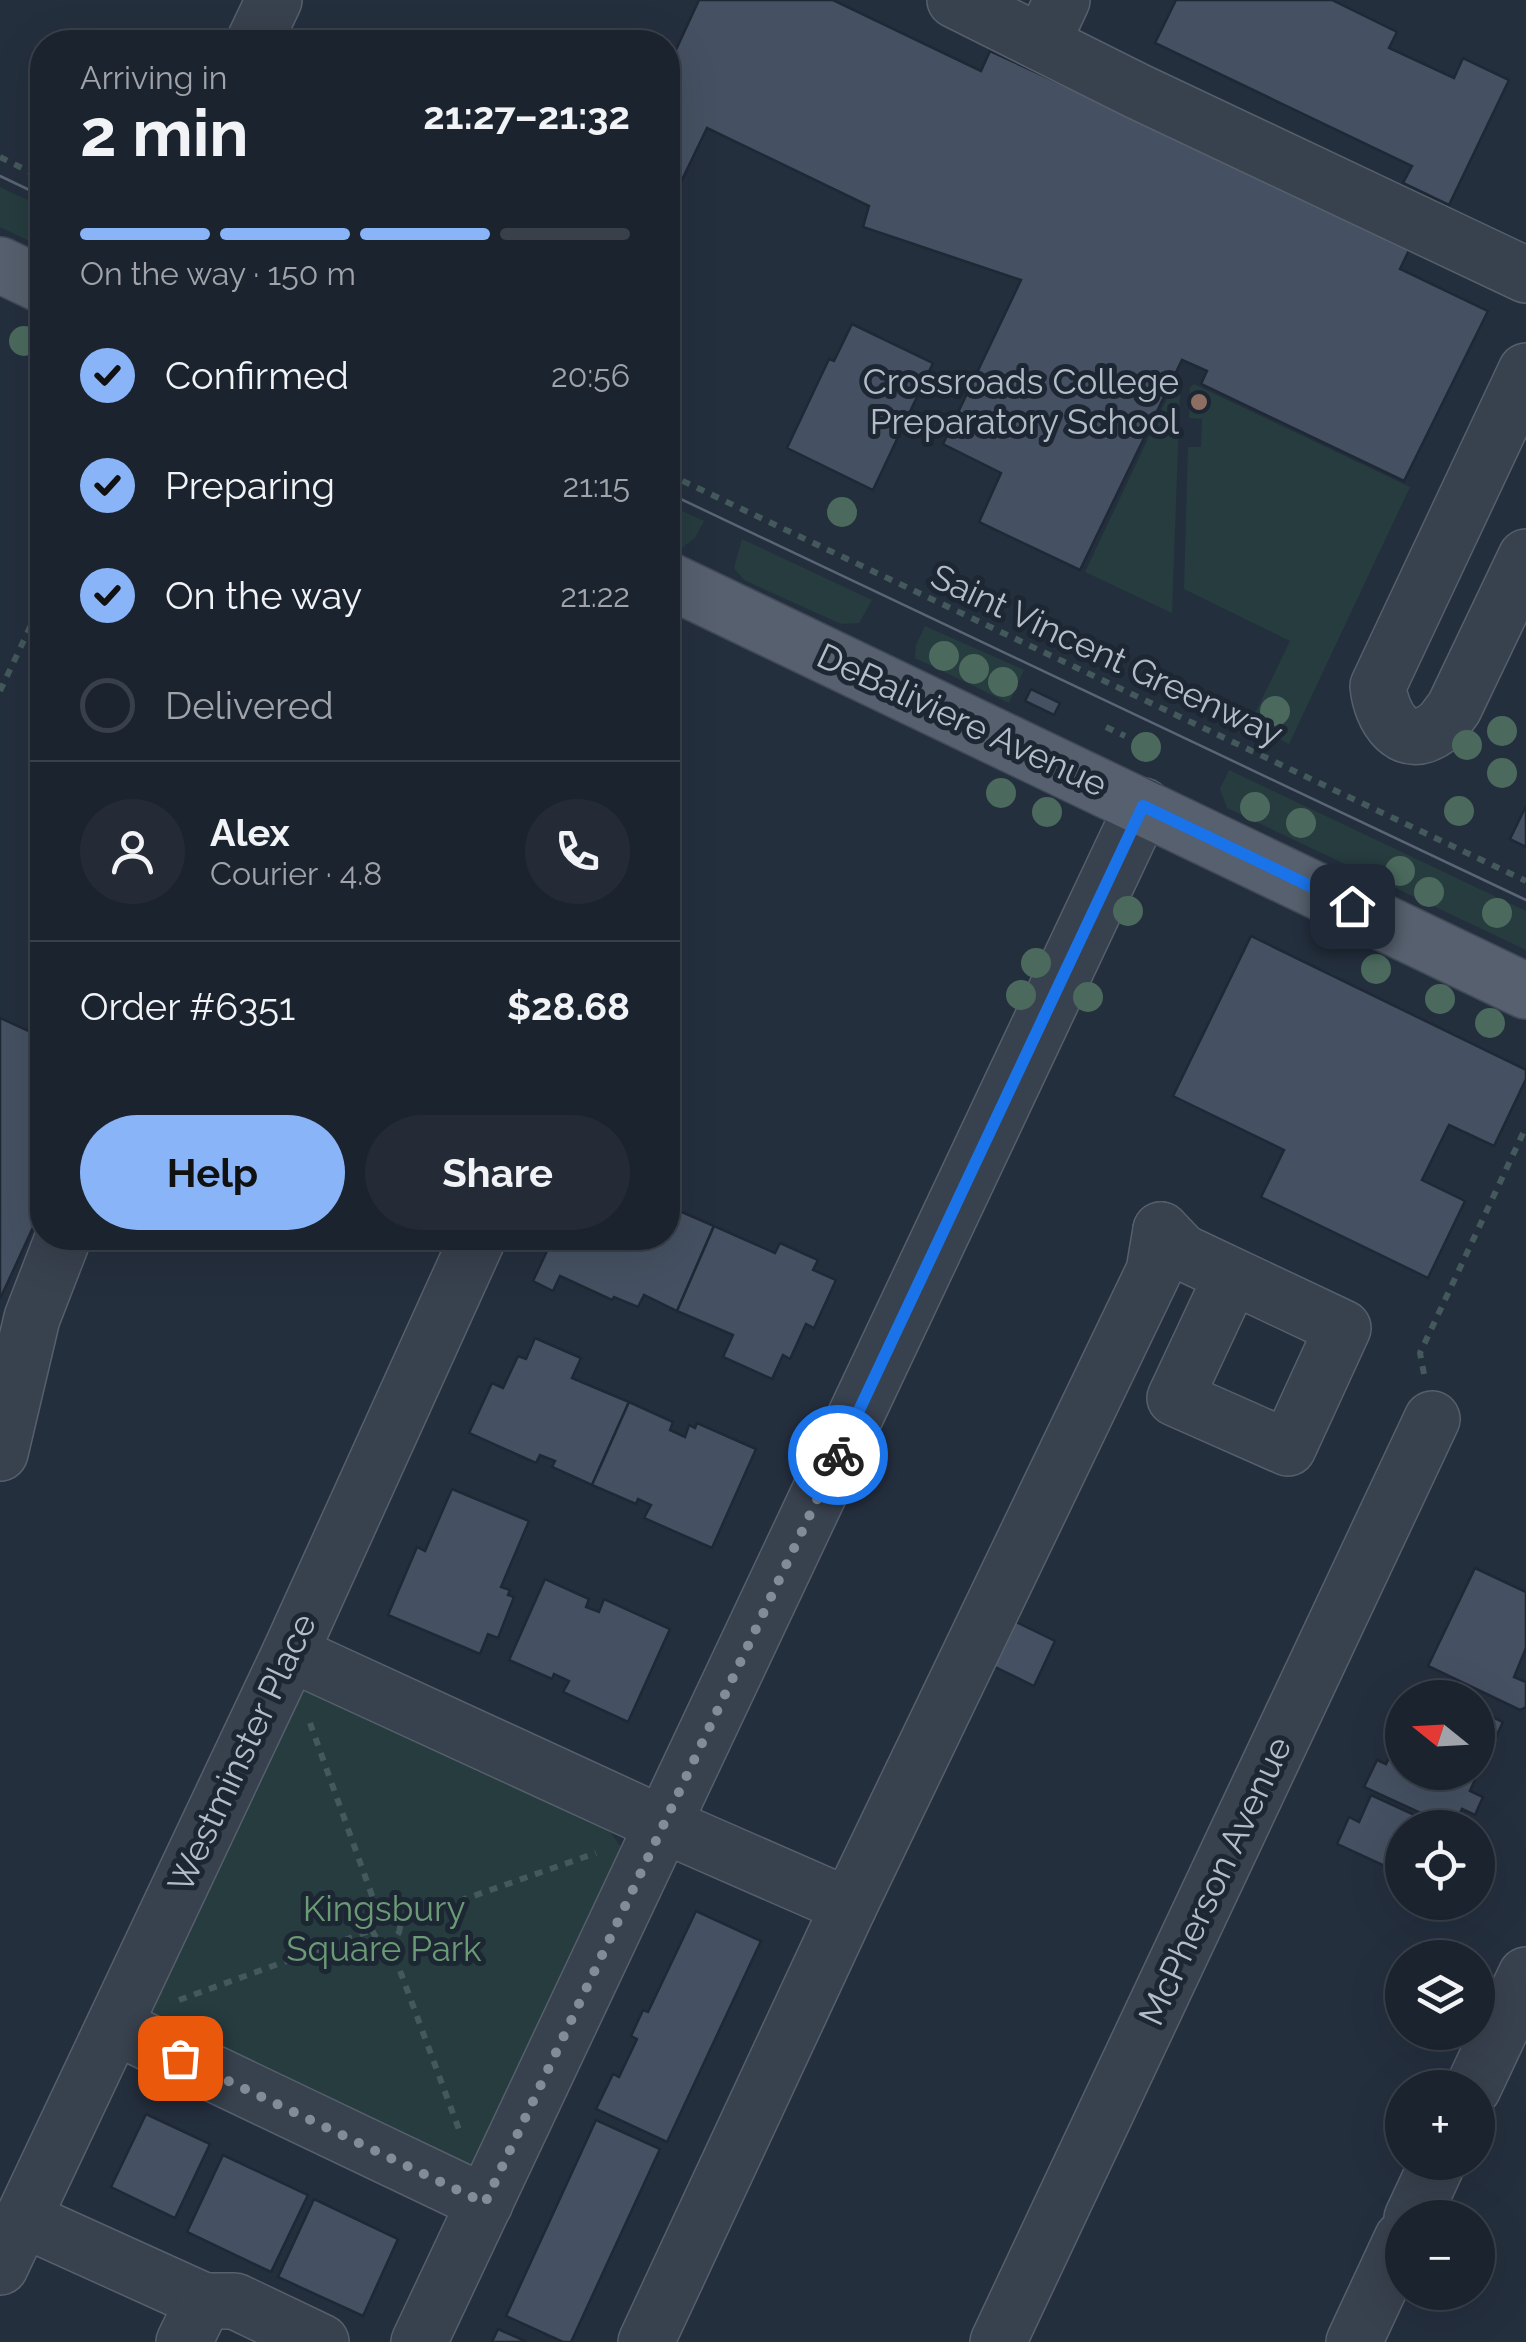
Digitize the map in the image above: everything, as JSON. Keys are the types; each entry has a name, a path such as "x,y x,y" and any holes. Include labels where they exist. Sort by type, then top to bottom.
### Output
{"main road":[{"path":"0,265 30,279"},
{"name":"DeBaliviere Avenue","path":"680,586 1526,990"}],"street":[{"path":"260,30 274,0"},
{"path":"955,0 1052,22 1525,274"},
{"path":"1526,371 1378,686 1387,720 1400,732 1418,736 1437,728 1454,708 1526,557"},
{"path":"419,2342 1143,806"},
{"path":"646,2342 1154,1271 1161,1230 1182,1252 1232,1276"},
{"path":"0,1453 32,1318 58,1250"},
{"name":"Westminster Place","path":"11,2243 290,1653 473,1250"},
{"name":"McPherson Avenue","path":"998,2342 1432,1419"},
{"path":"290,1653 850,1906"},
{"path":"1481,2070 1526,1975"},
{"path":"114,2026 485,2203"},
{"path":"11,2243 194,2321 235,2301 320,2342"},
{"path":"1354,2342 1385,2275"}],"path":[{"path":"0,157 30,172"},
{"name":"Saint Vincent Greenway","path":"680,480 1526,881"},
{"path":"0,691 30,627"},
{"path":"1106,727 1126,736"},
{"path":"1432,1419 1420,1353 1526,1127"},
{"path":"304,1705 378,1915"},
{"path":"398,1922 606,1850"},
{"path":"378,1915 393,1915 398,1922 397,1936 389,1941 380,1940 372,1930 378,1915"},
{"path":"164,2006 372,1930"},
{"path":"389,1941 467,2150"}],"green space":[{"path":"0,187 30,201 30,241 0,227"},
{"path":"1194,384 1410,487 1289,744 1250,724 1290,641 1184,589 1188,447 1201,447 1202,419 1189,418 1190,388"},
{"path":"1172,388 1180,392 1172,613 1085,572"},
{"path":"680,510 704,521 695,538 682,548"},
{"path":"742,539 872,600 859,623 841,624 744,580 734,568"},
{"path":"925,626 1024,670 1009,703 915,658"},
{"path":"1229,770 1526,911 1526,950 1227,808 1220,789"},
{"name":"Kingsbury Square Park","path":"303,1689 610,1832 621,1847 472,2170 152,2018 149,2009"}],"building":[{"path":"699,0 833,0 981,71 990,51 1411,246 1400,269 1488,311 1404,481 1201,384 1207,371 1182,360 1080,570 979,522 1001,473 943,444 1021,280 863,227 869,206 707,128 680,184 680,41"},
{"path":"1176,0 1332,0 1397,32 1389,48 1454,78 1463,58 1509,80 1449,205 1403,183 1412,166 1155,43"},
{"path":"852,324 933,363 873,490 787,448 829,359 834,361"},
{"path":"1031,689 1060,703 1054,715 1025,701"},
{"path":"1526,806 1526,847 1510,839"},
{"path":"1251,936 1526,1070 1526,1079 1494,1146 1449,1125 1422,1180 1465,1201 1428,1278 1261,1197 1284,1150 1173,1096"},
{"path":"0,1018 30,1032 30,1234 0,1299"},
{"path":"680,1211 714,1226 677,1311 644,1295 638,1307 614,1297 612,1300 560,1276 553,1291 533,1281 547,1250 680,1250"},
{"path":"714,1226 775,1253 780,1243 818,1260 813,1270 836,1280 814,1328 806,1324 790,1359 783,1355 772,1379 723,1357 733,1335 677,1311"},
{"path":"535,1338 581,1358 572,1378 629,1402 592,1485 552,1467 555,1461 540,1455 536,1463 469,1433 492,1383 503,1388 518,1356 526,1359"},
{"path":"629,1402 673,1422 670,1430 685,1437 689,1425 695,1428 697,1423 756,1449 712,1548 644,1518 651,1505 638,1499 636,1504 592,1485"},
{"path":"452,1489 529,1521 501,1587 510,1590 508,1595 514,1597 498,1638 488,1634 480,1654 388,1615 417,1547 425,1551"},
{"path":"1475,1568 1526,1592 1526,1648 1514,1677 1526,1682 1526,1707 1520,1710 1495,1698 1495,1680 1457,1680 1428,1666"},
{"path":"545,1579 589,1599 586,1607 599,1612 604,1599 670,1629 628,1722 563,1692 569,1681 554,1674 552,1679 509,1660"},
{"path":"1012,1620 1055,1641 1034,1686 991,1665"},
{"path":"1495,1718 1503,1722 1495,1739"},
{"path":"1377,1760 1385,1764 1385,1790 1470,1790 1483,1797 1477,1810 1414,1810 1364,1787"},
{"path":"1371,1795 1404,1810 1385,1810 1385,1866 1337,1844 1349,1817 1359,1822"},
{"path":"696,1911 761,1941 667,2142 596,2109 613,2074 619,2077 637,2039 631,2036 643,2010 648,2012"},
{"path":"146,2114 210,2144 175,2218 111,2187"},
{"path":"596,2120 660,2149 571,2342 563,2342 506,2316"},
{"path":"223,2155 308,2195 271,2272 187,2232"},
{"path":"314,2199 398,2239 363,2316 278,2277"},
{"path":"498,2329 527,2342 492,2342"}],"tram line":[{"path":"0,176 30,190"},
{"path":"680,499 1526,900"}],"way so far":[{"path":"180,2058 485,2203 838,1455"}],"place":[{"name":"Crossroads College Preparatory School","path":"1199,402"}],"route":[{"path":"838,1455 1143,806 1352,906"}]}
